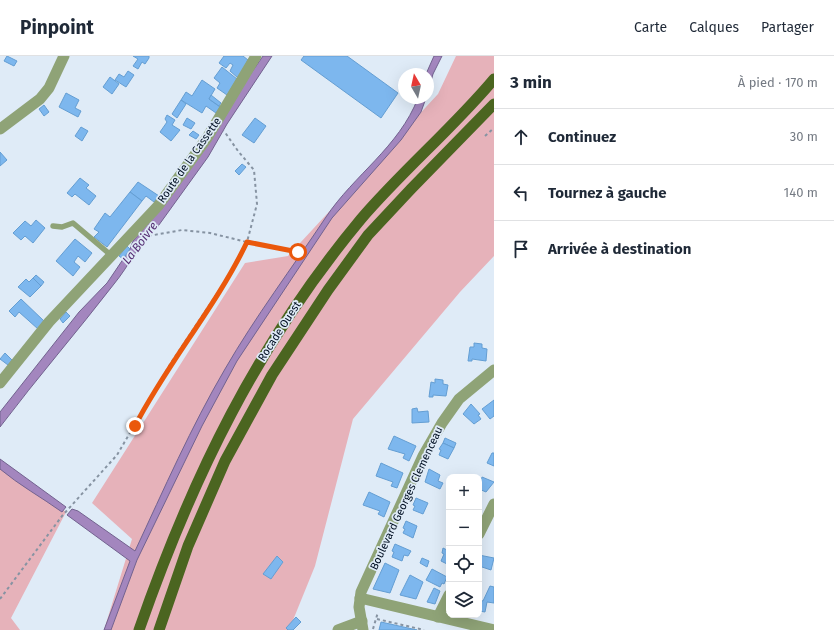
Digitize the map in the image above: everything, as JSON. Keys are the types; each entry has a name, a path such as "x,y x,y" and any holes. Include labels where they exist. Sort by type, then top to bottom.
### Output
{"main road":[{"name":"Rocade Ouest","path":"139,630 188,501 204,467 242,391 285,320 326,263 381,196 494,79"},
{"name":"Rocade Ouest","path":"159,630 188,546 225,460 272,375 328,290 368,236 411,189 494,104"}],"street":[{"path":"0,129 40,99 48,88 64,56"},
{"name":"Route de la Cassette","path":"0,383 49,322 158,206 207,138 256,56"},
{"name":"Boulevard Georges Clemenceau","path":"362,626 359,607 360,598 423,456 442,423 459,399 494,370"},
{"path":"482,528 494,504"},
{"path":"360,598 494,630"},
{"path":"438,617 446,601"},
{"path":"338,630 362,626"}],"lane":[{"path":"53,226 62,227 73,224 112,256"}],"path":[{"path":"486,136 494,128"},
{"path":"0,599 62,516 93,484 117,455 169,366 230,274 247,242 257,204 254,170 238,151 227,133"},
{"path":"149,236 182,230 210,232 247,242 298,252"},
{"path":"370,630 374,629 380,603"},
{"path":"377,619 424,630"}],"shaded area":[{"path":"456,56 494,56 494,256 460,292 353,419 315,566 289,630 104,630 132,539 92,503 245,263 288,256 429,104 434,104 434,98 438,94"},
{"path":"0,462 66,512 11,618 20,630 0,630"}],"water":[{"name":"La Boivre","path":"263,56 272,56 227,124 208,157 156,229 144,241 86,320 0,427 0,412 79,312 107,283 130,249 133,241 141,232"},
{"path":"434,56 442,56 434,72 434,68 429,68"},
{"path":"415,104 424,104 421,112 401,140 332,218 237,361 202,426 137,560 111,630 104,630 130,561 67,515 72,509 78,511 135,551 189,436 237,350 261,312 337,202 388,146 410,115"},
{"path":"0,459 66,507 62,512 15,480 0,469"}],"building":[{"path":"7,56 17,61 14,66 4,61"},
{"path":"133,56 149,56 149,58 145,64 142,62 138,69 133,66 138,59"},
{"path":"224,56 243,56 248,60 238,78 230,71 233,65 230,63 226,68 219,63"},
{"path":"304,56 347,56 398,93 381,118 301,60"},
{"path":"222,67 237,79 227,95 217,88 220,83 214,78"},
{"path":"128,71 134,75 126,87 115,80 119,74 124,77"},
{"path":"110,77 119,84 112,94 103,87"},
{"path":"202,80 215,89 209,99 220,107 216,113 206,106 202,113 181,100 186,92 192,96"},
{"path":"66,93 79,100 75,108 81,111 78,117 59,107"},
{"path":"211,95 221,103 219,106 209,99"},
{"path":"181,100 186,104 177,118 172,114"},
{"path":"44,105 49,112 44,116 39,109"},
{"path":"167,115 175,120 172,125 180,130 171,141 160,132 167,122 165,119"},
{"path":"187,118 195,123 191,129 183,125"},
{"path":"255,118 266,126 254,143 242,135"},
{"path":"81,127 88,131 82,141 75,136"},
{"path":"193,131 199,135 196,139 189,135"},
{"path":"0,152 7,160 0,166"},
{"path":"242,164 246,167 239,175 235,171"},
{"path":"80,178 89,185 86,188 96,196 89,205 75,194 72,197 67,193"},
{"path":"138,182 159,196 154,202 146,196 142,201 130,192"},
{"path":"130,192 142,201 107,247 94,237 99,232 94,229 105,213 110,217"},
{"path":"36,220 45,228 33,243 25,236 21,240 13,233 25,221 31,226"},
{"path":"75,239 92,253 85,262 78,256 74,262 80,267 73,276 56,261"},
{"path":"127,246 130,249 123,259 119,256"},
{"path":"36,275 44,282 41,286 33,278"},
{"path":"33,278 41,286 30,297 18,287 26,279 29,282"},
{"path":"21,299 44,321 38,329 19,312 15,317 9,311"},
{"path":"66,312 70,316 63,323 60,319"},
{"path":"474,343 482,344 482,348 487,349 486,361 472,359 472,361 468,361 470,347 474,347"},
{"path":"5,353 12,360 8,365 0,359"},
{"path":"435,379 443,380 443,384 448,385 446,396 433,395 433,397 429,397 431,382 435,383"},
{"path":"494,400 494,416 490,419 482,409"},
{"path":"471,404 480,414 478,415 481,419 474,424 463,414"},
{"path":"417,408 418,412 428,411 429,422 412,423 412,409"},
{"path":"394,436 416,446 409,461 403,458 405,454 388,449"},
{"path":"445,438 456,443 454,448 443,443"},
{"path":"443,443 454,448 448,459 439,455 441,450 439,449"},
{"path":"492,453 494,453 494,466 487,463"},
{"path":"381,463 403,473 397,488 391,486 393,482 376,476"},
{"path":"429,469 440,475 438,481 443,483 440,489 425,482"},
{"path":"482,477 494,482 486,492 482,490"},
{"path":"369,492 390,502 384,517 378,514 380,511 363,505"},
{"path":"416,498 428,503 423,514 413,510 415,506 413,505"},
{"path":"406,521 417,526 413,538 403,533 405,529 403,528"},
{"path":"395,544 411,551 408,556 404,555 402,561 392,557 394,552 392,551"},
{"path":"443,548 446,550 446,564 441,561 444,554 442,553"},
{"path":"277,556 283,562 271,579 263,574"},
{"path":"482,556 494,558 491,570 482,567"},
{"path":"422,558 429,561 427,567 420,563"},
{"path":"385,563 399,570 390,593 373,589"},
{"path":"432,569 446,576 444,584 442,583 440,587 426,580"},
{"path":"410,575 423,582 416,599 400,595"},
{"path":"490,586 494,587 494,603 487,602 485,612 482,612 483,601"},
{"path":"434,588 440,591 435,604 427,602"},
{"path":"296,617 301,622 293,630 288,630 286,628"},
{"path":"381,622 417,630 379,630"}],"route":[{"path":"135,426 148,400 230,274 247,242 298,252"}]}
